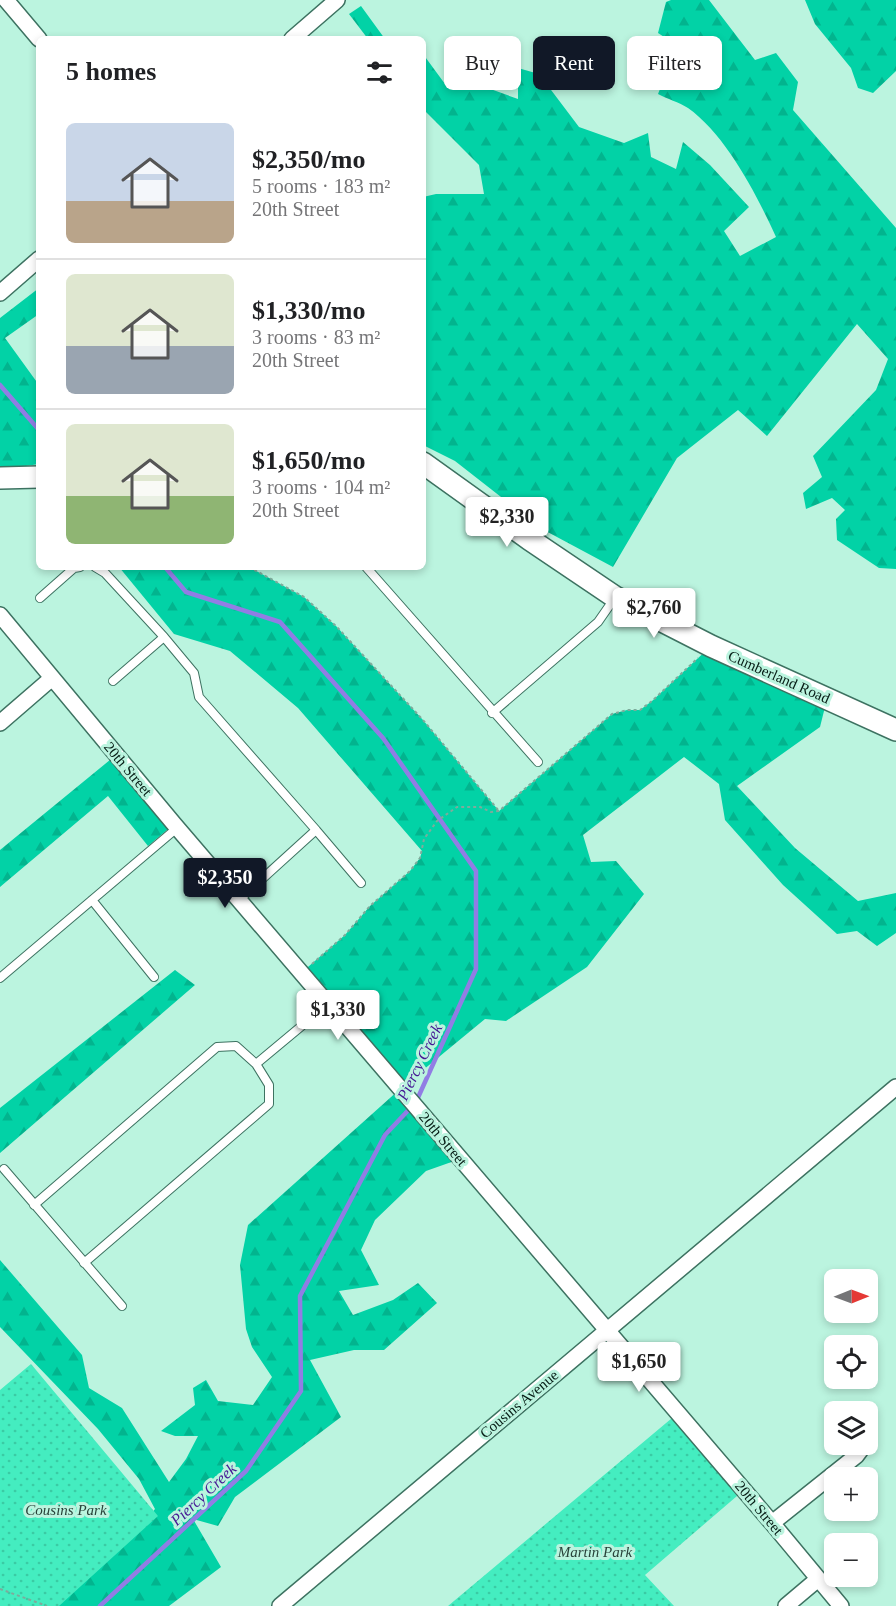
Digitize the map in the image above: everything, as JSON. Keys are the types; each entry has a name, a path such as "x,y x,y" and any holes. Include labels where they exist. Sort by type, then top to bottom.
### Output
{"street":[{"path":"6,0 36,36"},
{"path":"295,36 337,0"},
{"path":"0,293 36,262"},
{"name":"Cumberland Road","path":"426,465 615,597 711,646 896,730"},
{"path":"0,478 36,477"},
{"name":"20th Street","path":"0,615 177,827 841,1606"},
{"path":"0,723 52,678"},
{"name":"Cousins Avenue","path":"280,1606 896,1087"},
{"path":"772,1523 857,1455"},
{"path":"786,1606 818,1579"}],"lane":[{"path":"40,598 72,570"},
{"path":"100,570 164,637 194,673 199,697 361,883"},
{"path":"369,570 492,713 538,762"},
{"path":"492,713 598,622 615,597"},
{"path":"113,681 164,637"},
{"path":"0,978 177,827"},
{"path":"239,900 316,830"},
{"path":"92,900 154,977"},
{"path":"256,1065 328,1004"},
{"path":"34,1205 217,1047 236,1046 256,1065 269,1085 269,1104 84,1263"},
{"path":"4,1169 122,1306"}],"path":[{"path":"254,570 304,597 336,626 423,720 499,811"},
{"path":"301,973 345,935 370,906 410,871 420,858 424,839 437,821 457,807 480,807 491,813 499,811 612,714 627,710 640,710 652,701 711,646"},
{"path":"0,1589 46,1606"}],"green space":[{"path":"709,0 755,60 776,53 798,82 793,110 896,228 896,569 879,568 837,540 836,519 845,510 832,498 806,509 803,493 822,477 813,456 876,390 888,359 857,324 767,436 738,410 677,458 613,567 542,529 455,461 426,446 426,196 436,194 484,194 479,165 426,112 426,58 444,83 444,90 493,90 518,99 518,90 521,90 521,69 533,72 533,90 551,90 579,127 624,143 648,133 651,157 676,169 683,142 710,165 749,207 724,231 740,256 776,237 750,185 715,134 688,108 658,94 660,90 722,90 722,36 663,36 658,33 666,2"},
{"path":"805,0 896,0 896,71 873,93 858,88 851,68 815,24"},
{"path":"361,6 383,36 366,36 349,14"},
{"path":"36,290 36,316 5,338 36,381 36,464 0,470 0,318"},
{"path":"121,570 254,570 304,597 336,626 423,720 499,811 612,714 627,710 640,710 652,701 711,646 827,699 820,727 737,786 795,848 858,901 896,893 896,933 877,946 857,931 837,934 783,885 725,820 719,784 684,757 583,835 591,862 616,861 644,894 587,967 506,1021 485,1019 400,1089 301,973 345,935 370,906 410,871 420,858 422,851 298,708 230,651 174,634"},
{"path":"116,755 174,824 148,846 108,796 0,887 0,850"},
{"path":"175,970 195,985 0,1153 0,1108"},
{"path":"400,1089 460,1159 426,1171 375,1220 361,1250 379,1285 339,1291 353,1315 393,1300 418,1283 437,1303 384,1350 354,1350 310,1360 341,1417 235,1497 218,1526 193,1519 221,1567 169,1606 58,1606 128,1542 155,1509 139,1479 98,1429 0,1327 0,1260 82,1355 89,1388 122,1408 169,1482 186,1459 198,1436 175,1436 161,1431 195,1405 193,1388 206,1380 218,1401 253,1405 272,1377 252,1347 246,1329 240,1265 248,1225"},
{"name":"Cousins Park","path":"31,1364 158,1516 59,1606 0,1606 0,1390"},
{"name":"Martin Park","path":"678,1413 744,1490 645,1575 674,1606 448,1606"}],"waterway":[{"name":"Piercy Creek","path":"0,385 36,427"},
{"name":"Piercy Creek","path":"100,1606 246,1471 301,1391 300,1296 385,1135 416,1102 476,969 476,871 383,738 280,622 186,592 168,570"}]}
